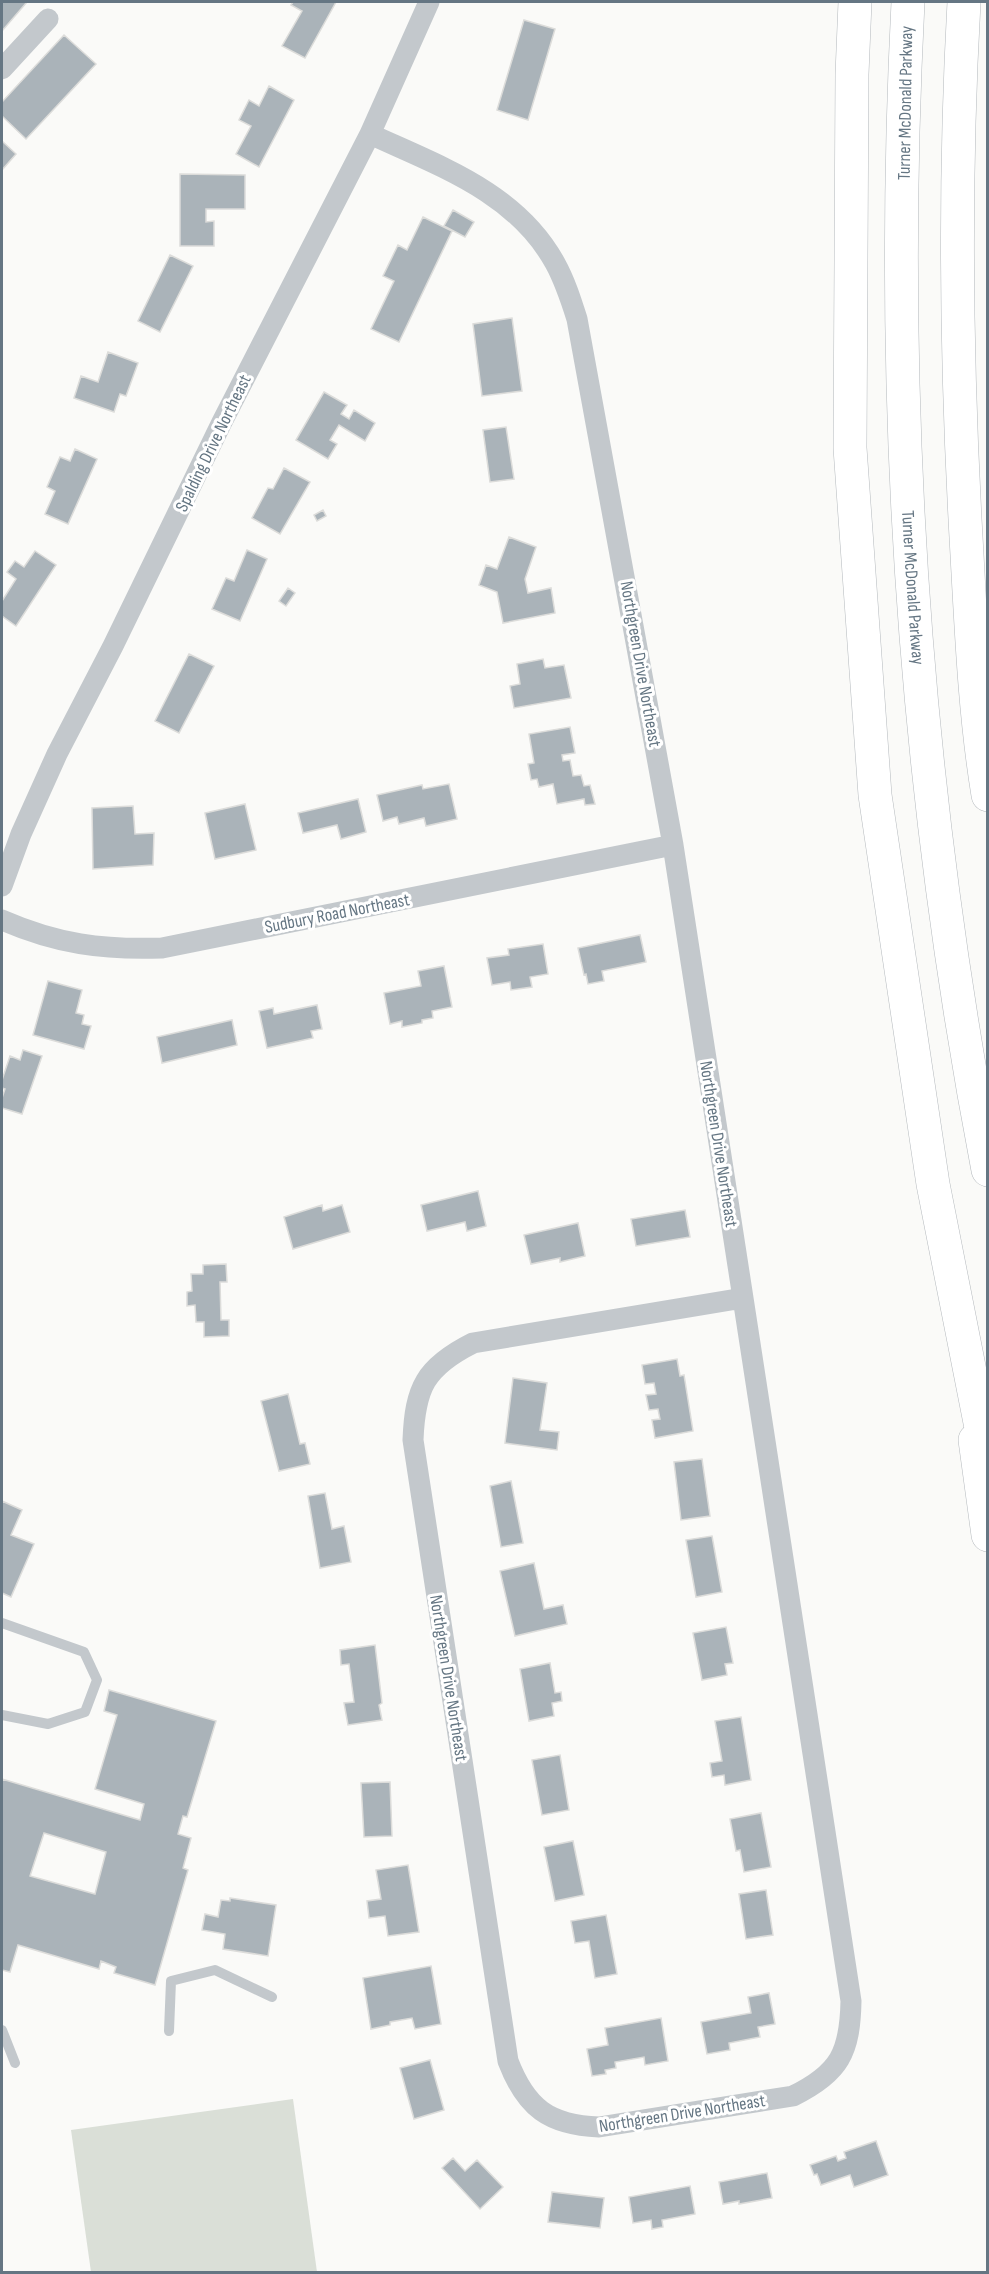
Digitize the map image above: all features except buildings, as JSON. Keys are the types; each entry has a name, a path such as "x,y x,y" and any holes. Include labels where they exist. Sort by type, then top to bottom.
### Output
{"highway":[{"path":"855,2 852,86 850,448 875,795 933,1184 987,1463"},
{"name":"Turner McDonald Parkway","path":"908,2 903,178 903,359 906,463 919,672 929,780 955,987 987,1170"},
{"path":"964,2 959,146 959,369 974,668 987,795"},
{"path":"971,1378 976,1457 987,1534"}],"street":[{"name":"Spalding Drive Northeast","path":"2,886 21,834 57,754 114,646 222,422 370,134 429,2"},
{"path":"2,69 48,19"},
{"name":"Northgreen Drive Northeast","path":"370,134 467,179 500,200 522,219 554,262 566,285 577,319 673,845 743,1298 851,2001 850,2031 843,2052 830,2071 813,2086 793,2096 599,2127 574,2126 552,2118 532,2103 516,2084 508,2061 413,1440 414,1409 421,1389 434,1369 452,1353 473,1343 743,1298"},
{"name":"Sudbury Road Northeast","path":"2,920 30,932 71,943 118,949 162,948 673,845"}],"lane":[{"path":"2,1623 84,1652 97,1680 85,1712 48,1724 2,1715"},
{"path":"169,2031 171,1981 215,1970 272,1997"},
{"path":"2,2030 15,2062"}],"shaded area":[{"path":"293,2099 317,2272 91,2272 71,2130"}]}
